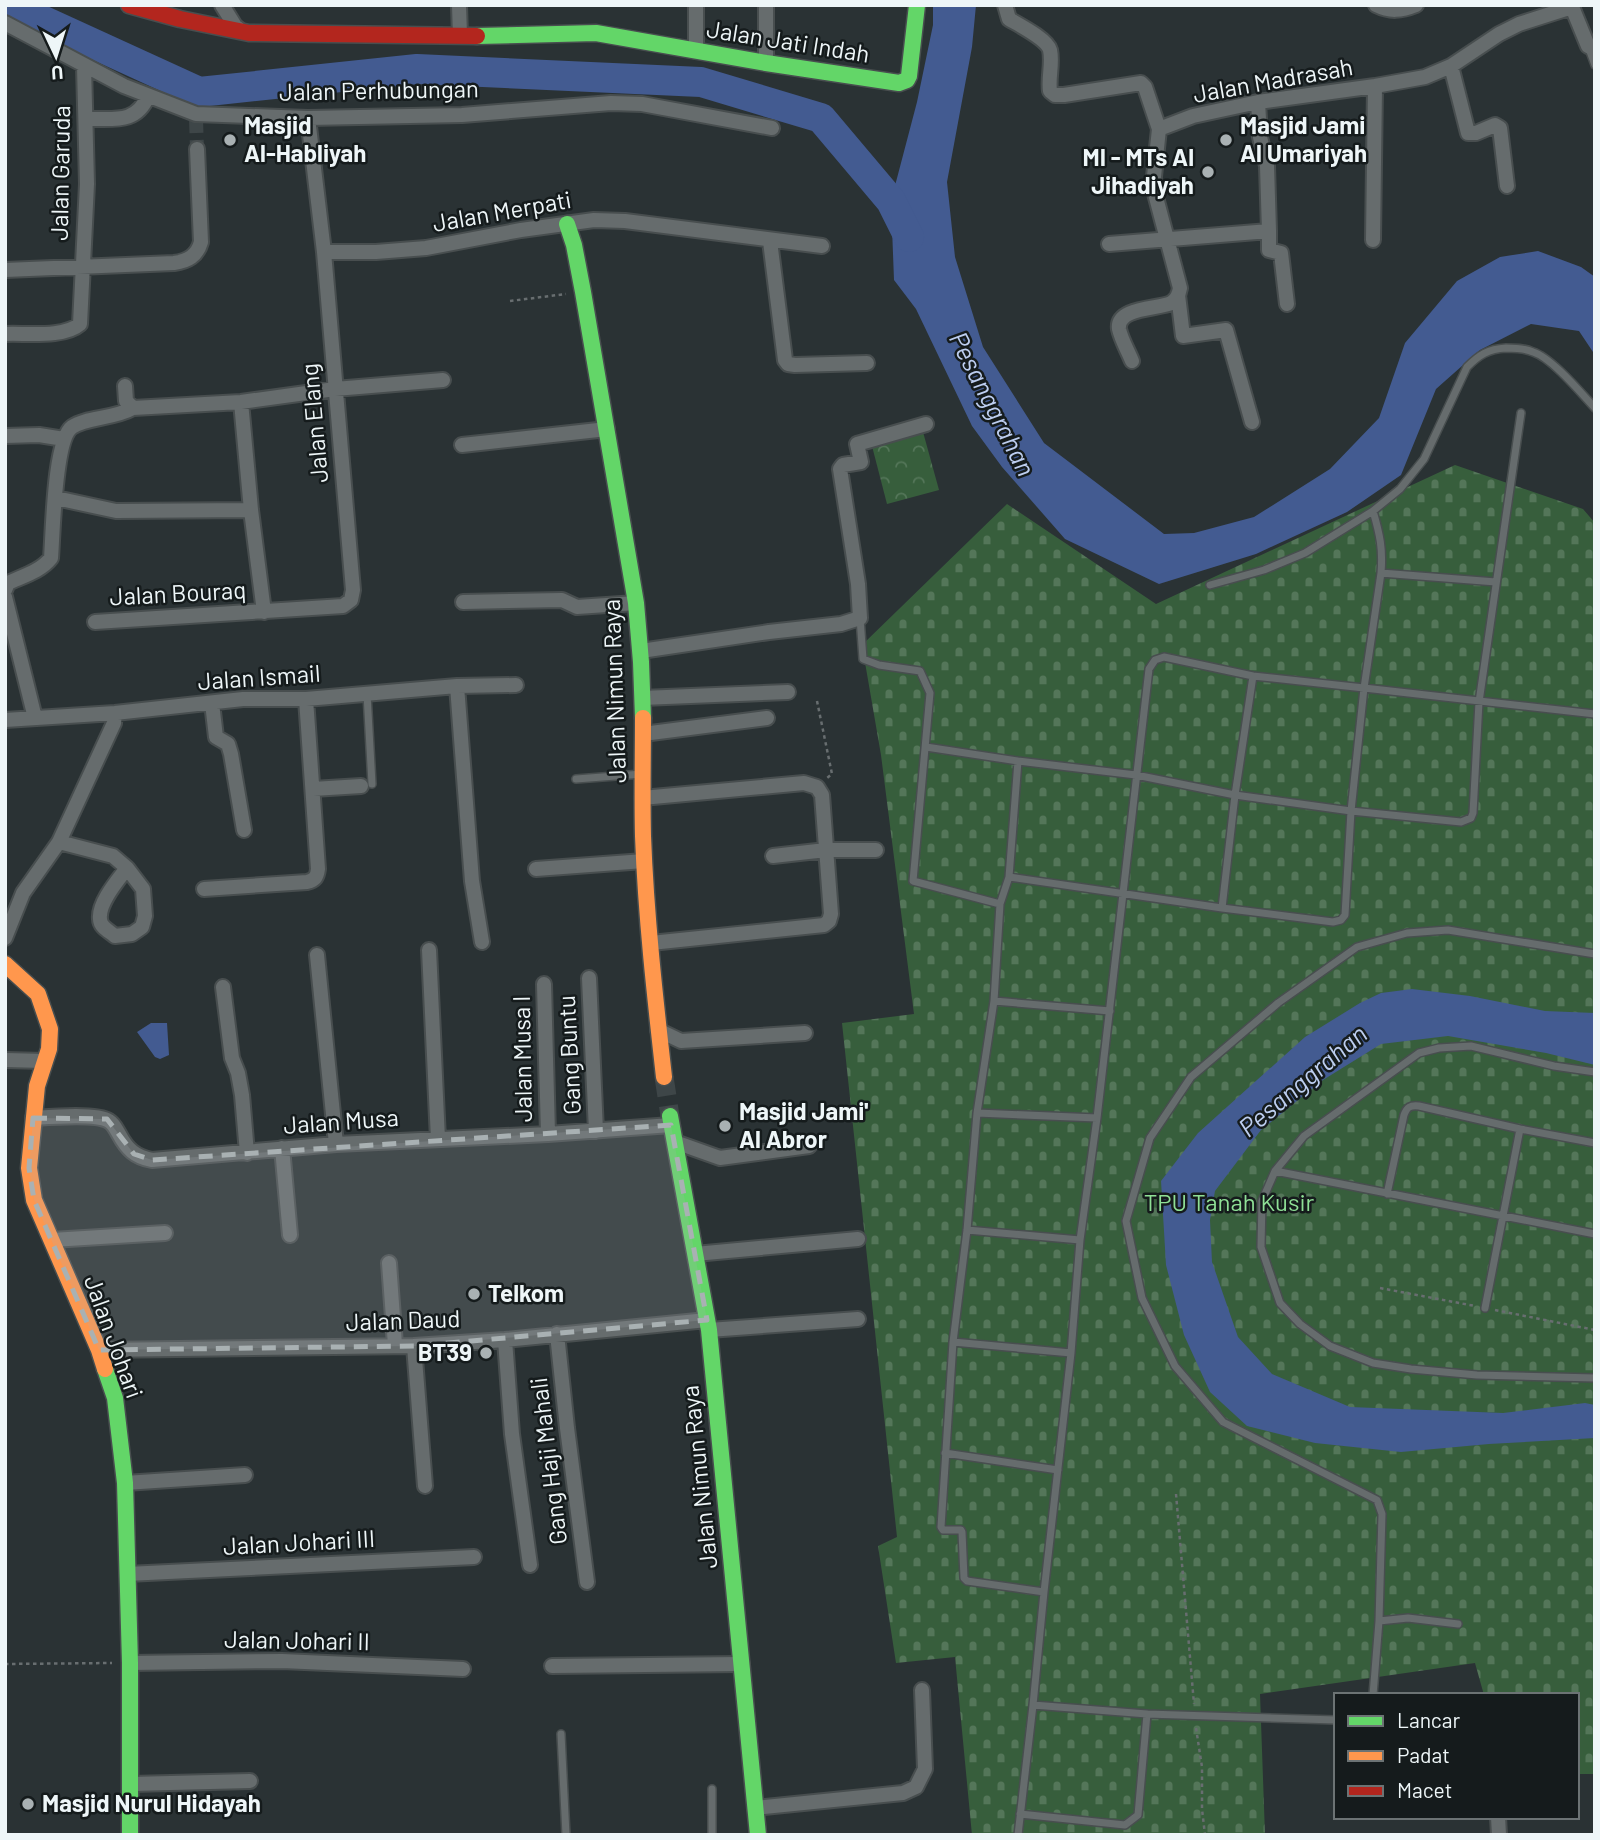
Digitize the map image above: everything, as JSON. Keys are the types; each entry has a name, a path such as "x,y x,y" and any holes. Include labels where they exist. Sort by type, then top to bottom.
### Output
{"street":[{"name":"Jalan Jati Indah","path":"129,5 180,19 262,33 460,36 596,33 766,63 904,82 909,76 917,5"},
{"path":"222,5 241,31"},
{"path":"460,5 460,36"},
{"path":"696,5 696,51"},
{"path":"766,5 766,63"},
{"path":"1005,5 1009,19 1045,42 1050,49 1049,83 1055,95 1141,83 1145,87 1159,129 1153,186 1180,288 1178,295 1183,336 1226,330 1252,422"},
{"path":"1376,5 1392,11 1416,5"},
{"path":"1572,6 1591,47"},
{"name":"Jalan Madrasah","path":"1159,129 1193,116 1258,102 1425,77 1451,66 1519,24 1572,6"},
{"name":"Jalan Perhubungan","path":"5,23 84,66 196,116 462,116 611,103 642,104 772,128"},
{"name":"Jalan Garuda","path":"84,66 87,184 82,268 174,263 190,259 196,254 201,242 197,149"},
{"path":"1451,66 1468,132 1476,133 1495,125 1500,128 1507,186"},
{"path":"1373,240 1375,86"},
{"path":"86,119 132,117 140,111 148,96"},
{"path":"1258,102 1260,137 1266,166 1269,250 1281,253 1287,304"},
{"path":"309,118 324,252"},
{"name":"Jalan Merpati","path":"324,252 426,248 521,230 594,220 625,221 822,246"},
{"name":"Jalan Nimun Raya","path":"566,224 574,245 583,292 636,603 641,651 644,861 664,1077"},
{"path":"1109,244 1269,231"},
{"path":"770,241 785,360 795,365 867,363"},
{"name":"Jalan Elang","path":"324,252 353,590"},
{"path":"5,270 82,268 80,324 65,332 5,334"},
{"path":"1132,360 1119,329 1122,317 1171,303 1178,295"},
{"path":"5,590 8,583 47,564 51,558 58,460 66,434 74,426 122,414 133,408 241,401 335,389 443,380"},
{"path":"125,386 126,401 133,408"},
{"name":"Jalan Bouraq","path":"241,401 264,612"},
{"path":"641,651 841,624 860,618 858,584 840,469 861,462 857,444 926,425"},
{"path":"462,445 607,429"},
{"path":"5,436 39,435 64,439"},
{"path":"56,498 116,511 251,510"},
{"name":"Jalan Bouraq","path":"95,622 343,606 351,600 353,590"},
{"path":"5,597 35,718"},
{"path":"463,602 562,600 577,607 636,603"},
{"name":"Jalan Ismail","path":"5,720 115,713 243,699 306,699 457,686 516,685"},
{"path":"457,686 472,881 482,942"},
{"path":"642,698 788,692"},
{"path":"204,889 317,880 306,699"},
{"path":"212,703 216,737 229,744 244,830"},
{"path":"5,938 23,893 59,842 114,723 115,713"},
{"path":"643,734 767,718"},
{"path":"642,798 804,783 817,787 822,795 831,914 824,925 651,943"},
{"path":"313,789 367,785"},
{"path":"59,842 113,856 127,868 143,889 145,916 142,927 132,934 115,936 103,927 99,918 104,900 127,868"},
{"path":"773,856 826,850 876,850"},
{"path":"536,869 644,861"},
{"path":"429,950 438,1139"},
{"path":"317,955 337,1144"},
{"name":"Jalan Johari","path":"8,972 38,994 50,1029 49,1049 37,1086 33,1118 29,1168 34,1200 99,1350 115,1398 125,1483 130,1663 130,1835"},
{"name":"Gang Buntu","path":"589,978 596,1131"},
{"name":"Jalan Musa I","path":"544,984 548,1134"},
{"path":"223,987 232,1058 240,1081 247,1153"},
{"path":"658,1030 681,1041 804,1033"},
{"path":"5,1060 45,1061"},
{"name":"Jalan Musa","path":"33,1118 107,1119 134,1154 152,1160 337,1144 596,1131 671,1121"},
{"name":"Jalan Nimun Raya","path":"671,1121 708,1325 758,1835"},
{"path":"675,1142 720,1158 809,1146"},
{"path":"282,1149 290,1235"},
{"path":"52,1240 165,1233"},
{"path":"695,1254 858,1238"},
{"path":"389,1263 395,1345"},
{"name":"Jalan Daud","path":"99,1350 414,1346 557,1334 858,1319"},
{"name":"Gang Haji Mahali","path":"557,1334 587,1582"},
{"path":"505,1340 512,1434 530,1565"},
{"path":"414,1346 425,1486"},
{"path":"125,1483 245,1475"},
{"name":"Jalan Johari III","path":"127,1574 474,1557"},
{"name":"Jalan Johari II","path":"130,1663 282,1661 463,1669"},
{"path":"552,1667 742,1664"},
{"path":"755,1808 903,1793 916,1787 925,1769 922,1690"},
{"path":"131,1784 250,1781"}],"lane":[{"path":"1591,47 1595,65"},
{"path":"1210,585 1264,570 1305,553 1373,512 1400,489 1423,459 1467,367 1479,355 1499,349 1517,348 1536,352 1562,373 1595,408"},
{"path":"926,747 1136,775 1235,794 1352,811 1461,822 1471,818 1479,702 1521,413"},
{"path":"1009,877 1222,908 1334,922 1341,920 1345,915 1364,688 1381,573 1381,541 1373,512"},
{"path":"1381,573 1496,582"},
{"path":"860,618 863,660 920,671 930,694 913,881 1000,904"},
{"path":"1017,1835 1034,1705 1071,1353 1080,1240 1110,1011 1149,669 1154,660 1164,657 1253,677 1595,714"},
{"path":"1222,908 1235,794 1253,677"},
{"path":"367,693 367,785"},
{"path":"1018,761 1009,877 1000,904 994,1001 977,1113 967,1230 953,1342 941,1529 962,1531 964,1578 967,1581 1044,1592"},
{"path":"576,779 642,774"},
{"path":"1373,1693 1379,1621 1382,1514 1377,1500 1223,1423 1175,1366 1142,1298 1126,1221 1150,1138 1191,1077 1279,1003 1357,947 1406,933 1448,930 1595,954"},
{"path":"994,1001 1110,1011"},
{"path":"1595,1072 1554,1066 1471,1046 1439,1048 1419,1054 1304,1136 1275,1171 1262,1201 1261,1247 1280,1303 1300,1324 1330,1346 1373,1363 1411,1370 1477,1375 1595,1378"},
{"path":"1387,1194 1404,1115 1409,1106 1595,1143"},
{"path":"977,1113 1097,1118"},
{"path":"1485,1308 1520,1129"},
{"path":"1275,1171 1595,1234"},
{"path":"967,1230 1080,1240"},
{"path":"953,1342 1071,1353"},
{"path":"945,1453 1058,1470"},
{"path":"1379,1621 1408,1618 1458,1624"},
{"path":"1034,1705 1147,1714 1334,1720"},
{"path":"1020,1814 1125,1825 1138,1815 1147,1714"},
{"path":"561,1734 566,1835"},
{"path":"712,1789 712,1835"}],"path":[{"path":"510,301 583,292"},
{"path":"811,784 832,774 817,701"},
{"path":"1176,1494 1195,1716 1202,1767 1205,1835"},
{"path":"5,1664 130,1663"}],"highlighted area":[{"path":"33,1118 107,1119 134,1154 152,1160 671,1125 707,1320 414,1346 99,1350 34,1200 29,1168"}],"green space":[{"path":"923,432 939,490 887,504 872,446"},
{"name":"TPU Tanah Kusir","path":"1455,465 1583,509 1595,523 1595,1774 1579,1774 1579,1693 1483,1693 1475,1663 1260,1694 1265,1835 972,1835 955,1657 896,1663 878,1546 897,1537 842,1023 914,1014 881,755 862,645 1007,504 1156,604"}],"water":[{"name":"Pesanggrahan","path":"933,5 976,5 972,47 947,182 955,257 983,347 1044,443 1164,534 1194,533 1254,517 1330,469 1379,418 1405,343 1457,281 1500,257 1538,251 1581,267 1595,277 1595,355 1579,331 1531,324 1480,350 1436,389 1401,475 1347,512 1256,554 1159,584 1065,539 1002,467 972,426 916,309 894,280 891,201 917,102 933,25"},
{"name":"Pesanggrahan","path":"1412,989 1470,996 1545,1011 1595,1013 1595,1065 1546,1053 1448,1036 1381,1044 1323,1080 1261,1130 1215,1191 1210,1220 1212,1262 1238,1337 1272,1374 1350,1407 1503,1413 1585,1403 1595,1405 1595,1438 1401,1452 1315,1443 1247,1426 1210,1392 1184,1335 1166,1265 1161,1181 1198,1133 1305,1037 1381,993"},
{"path":"151,1023 167,1023 169,1055 160,1059 155,1057 137,1032"}],"waterway":[{"path":"9,5 199,92 417,69 701,82 821,118 891,201 909,237"}],"tunnel":[{"path":"196,119 197,149"},
{"path":"664,1077 670,1116"}],"traffic: fast":[{"path":"477,36 596,33 899,83 907,80 909,76 917,5"},
{"path":"567,224 583,292 636,603 643,718"},
{"path":"670,1116 709,1330 758,1835"},
{"path":"105,1369 115,1398 125,1483 130,1663 130,1835"}],"traffic: slow":[{"path":"643,718 644,866 664,1077"},
{"path":"5,964 38,994 50,1029 49,1049 37,1086 29,1168 34,1200 105,1369"}],"traffic: jam":[{"path":"129,5 249,33 477,36"}],"place":[{"name":"Masjid Al-Habliyah","path":"230,140"},
{"name":"Masjid Jami Al Umariyah","path":"1226,140"},
{"name":"MI - MTs Al Jihadiyah","path":"1208,172"},
{"name":"Masjid Jami' Al Abror","path":"725,1126"},
{"name":"Telkom","path":"474,1294"},
{"name":"BT39","path":"486,1353"},
{"name":"Masjid Nurul Hidayah","path":"28,1804"}]}
